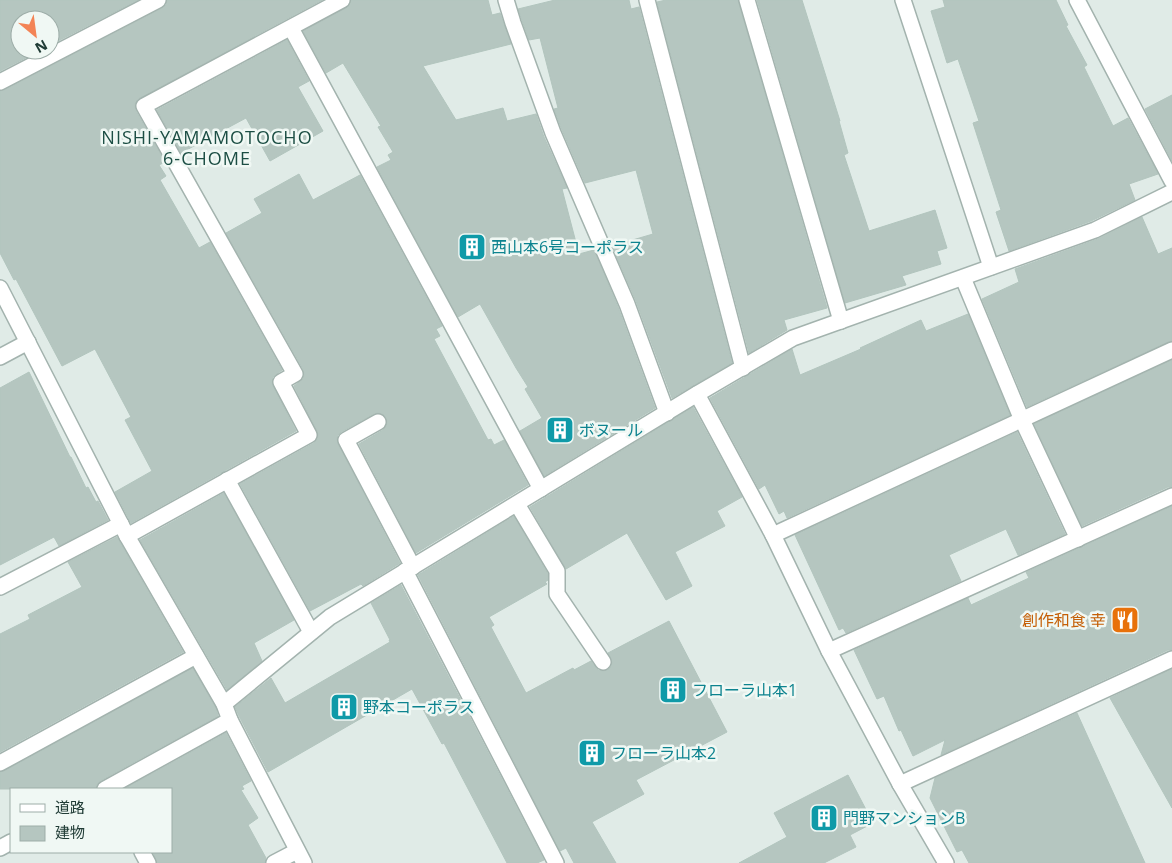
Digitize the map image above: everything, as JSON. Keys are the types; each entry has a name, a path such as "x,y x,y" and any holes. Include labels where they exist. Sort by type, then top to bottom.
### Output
{"street":[{"path":"0,82 158,0"},
{"path":"0,587 227,480 308,435 281,382 295,374 144,106 342,0"},
{"path":"506,0 553,133 627,304 667,413"},
{"path":"647,0 743,368"},
{"path":"747,0 841,321"},
{"path":"902,0 991,267"},
{"path":"224,704 330,617 697,394 793,338 1095,230 1171,182 1077,0"},
{"path":"290,28 541,490"},
{"path":"963,278 1022,420 1078,539"},
{"path":"0,288 124,530 224,704 230,720 301,857 274,863"},
{"path":"0,357 28,342"},
{"path":"773,535 1172,350"},
{"path":"697,394 773,535 829,651 900,784 946,863"},
{"path":"378,422 346,440 556,863"},
{"path":"227,480 311,632"},
{"path":"829,651 1172,496"},
{"path":"517,504 557,570 557,594 603,662"},
{"path":"0,763 196,656"},
{"path":"900,784 1172,659"},
{"path":"109,788 230,720"}],"building":[{"path":"0,0 138,0 60,40 60,10 10,10 10,60 21,60 0,71"},
{"path":"167,0 322,0 140,98 136,101 135,105 136,111 165,162 159,165 166,176 160,180 199,248 210,242 282,370 273,377 272,382 296,431 131,523 115,492 152,471 125,420 131,417 95,349 62,366 16,279 14,280 0,253 0,91 162,8 166,5"},
{"path":"351,0 488,0 492,15 500,13 511,44 423,66 456,120 503,108 507,121 536,114 544,137 567,188 562,189 579,254 594,250 618,307 655,408 544,476 520,431 542,418 525,389 528,387 480,304 458,317 377,167 391,160 388,155 393,152 378,127 381,126 343,63 326,73 303,31 346,8"},
{"path":"555,0 629,0 631,9 639,7 732,363 672,398 636,301 612,246 653,234 636,170 585,183 554,109 558,108 540,38 529,40 518,9"},
{"path":"666,0 738,0 827,308 784,320 787,330 749,353 657,2"},
{"path":"757,0 802,0 840,121 848,153 844,155 869,231 935,210 947,248 937,251 941,264 902,276 906,285 845,303"},
{"path":"943,0 1056,0 1068,25 1066,26 1087,65 1084,67 1113,126 1128,118 1158,174 1129,184 1135,200 1091,221 1009,251 996,212 1001,210 973,123 979,121 958,59 947,63 931,11 945,7"},
{"path":"287,40 309,81 298,87 323,131 270,161 246,118 181,153 157,110"},
{"path":"1172,95 1172,161 1145,109"},
{"path":"299,174 313,200 360,175 442,326 436,329 440,336 434,339 488,440 491,439 494,445 504,440 528,485 416,553 359,444 383,430 387,423 386,417 378,413 374,414 341,432 337,439 338,444 400,563 363,586 361,584 310,611 240,484 314,443 318,435 294,386 303,379 303,369 226,233 262,213 254,199"},
{"path":"1142,217 1158,254 1172,248 1172,341 1027,407 982,299 1019,282 1015,269 1098,239"},
{"path":"968,314 1010,415 787,518 784,511 779,514 765,485 759,489 710,398 792,349 800,375 861,349 921,320 926,331"},
{"path":"1172,360 1172,487 1168,487 1082,526 1034,424"},
{"path":"29,372 86,488 88,487 96,502 98,501 108,520 59,546 54,537 0,565 0,388"},
{"path":"693,407 742,497 717,511 725,526 675,552 692,586 666,600 627,533 566,569 530,507"},
{"path":"1017,432 1065,534 1018,555 1006,529 949,555 961,581 846,633 843,628 839,630 795,535"},
{"path":"224,493 294,620 254,643 262,661 227,690 140,540"},
{"path":"1172,506 1172,650 1168,650 941,755 945,740 913,756 901,730 899,731 884,696 877,699 854,650 968,598 971,605 1029,578 1026,572"},
{"path":"514,516 548,574 548,580 545,582 547,584 489,617 494,625 491,627 526,693 573,668 574,670 591,661 598,670 608,670 612,662 608,653 669,621 727,732 636,780 644,794 592,822 616,863 574,863 566,848 560,851 418,575"},
{"path":"117,537 183,652 0,752 0,634 30,619 28,615 82,587 68,562"},
{"path":"401,585 544,860 537,863 507,863 444,743 442,744 412,689 268,772 235,707 271,678 285,703 390,642 371,603"},
{"path":"193,668 216,708 218,716 100,781 96,788 0,789 0,772"},
{"path":"1172,669 1172,808 1110,698"},
{"path":"1077,713 1145,863 969,863 962,850 957,852 930,798 935,778"},
{"path":"226,733 251,781 242,786 244,789 241,790 258,818 248,825 266,858 265,863 157,863 153,853 172,853 172,788 126,788"},
{"name":"門野マンションB","path":"848,775 873,823 850,835 856,847 824,863 739,863 787,837 774,813"}],"place":[{"name":"西山本6号コーポラス","path":"472,247"},
{"name":"ボヌール","path":"560,430"},
{"name":"創作和食 幸","path":"1125,620"},
{"name":"フローラ山本1","path":"673,690"},
{"name":"野本コーポラス","path":"344,707"},
{"name":"フローラ山本2","path":"592,753"},
{"name":"門野マンションB","path":"824,818"}],"district":[{"name":"NISHI-YAMAMOTOCHO 6-CHOME","path":"207,147"}]}
